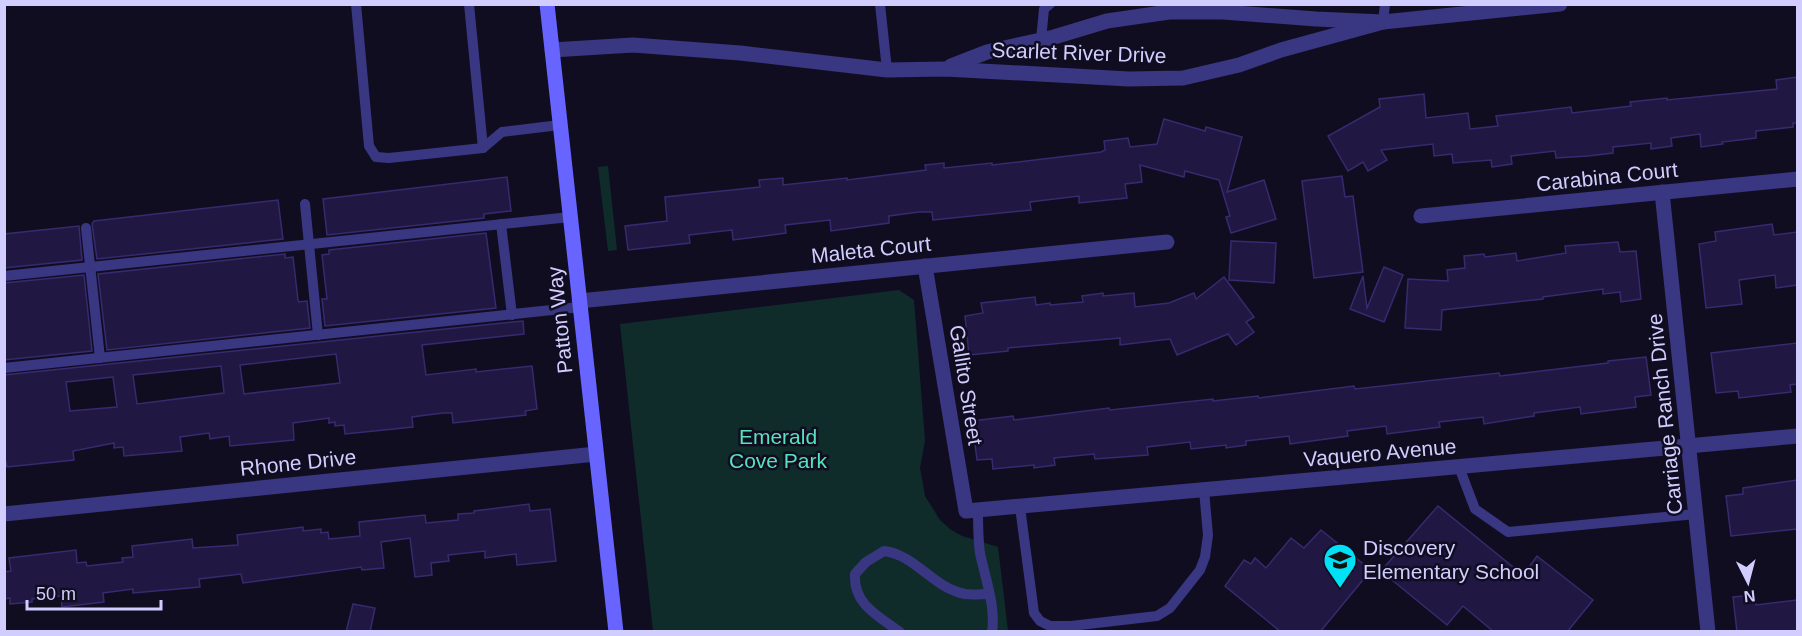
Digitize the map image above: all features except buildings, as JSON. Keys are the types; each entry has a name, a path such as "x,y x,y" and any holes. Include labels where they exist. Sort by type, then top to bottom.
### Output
{"street":[{"name":"Patton Way","path":"547,4 616,632"},
{"name":"Scarlet River Drive","path":"552,50 633,45 740,53 888,70 945,69 1129,80 1183,78 1239,65 1281,50 1383,22 1463,9 1560,4"},
{"name":"Scarlet River Drive","path":"945,69 987,52 1041,40 1107,21 1205,8 1383,22"},
{"name":"Carabina Court","path":"1421,216 1797,178"},
{"name":"Carriage Ranch Drive","path":"1662,192 1708,632"},
{"name":"Maleta Court","path":"580,304 1167,242"},
{"name":"Gallito Street","path":"925,266 972,511"},
{"name":"Vaquero Avenue","path":"972,511 1797,435"},
{"name":"Rhone Drive","path":"4,514 596,454"}],"lane":[{"path":"356,4 369,146 376,157 389,158 483,148 502,132 560,125"},
{"path":"469,4 483,148"},
{"path":"880,4 888,70"},
{"path":"1041,40 1044,9 1050,4"},
{"path":"1383,22 1385,4"},
{"path":"305,204 318,335"},
{"path":"4,276 570,217"},
{"path":"501,224 512,315"},
{"path":"86,228 100,358"},
{"path":"4,368 512,315 580,304"},
{"path":"1459,467 1475,509 1508,532 1696,514"},
{"path":"1020,507 1034,613 1040,621 1050,626 1071,626 1157,616 1170,608 1200,570 1205,557 1208,535 1203,490"},
{"path":"972,511 989,594 992,632"},
{"path":"900,632 872,612 860,599 854,585 855,574 866,562 884,551 896,552 909,559 938,582 964,594 989,594"}],"green space":[{"path":"608,166 617,250 608,251 598,167"},
{"name":"Emerald Cove Park","path":"899,290 914,300 925,441 920,468 925,496 940,520 950,529 962,536 998,547 1008,631 653,631 620,324"}],"place":[{"name":"Discovery Elementary School","path":"1340,589"}]}
